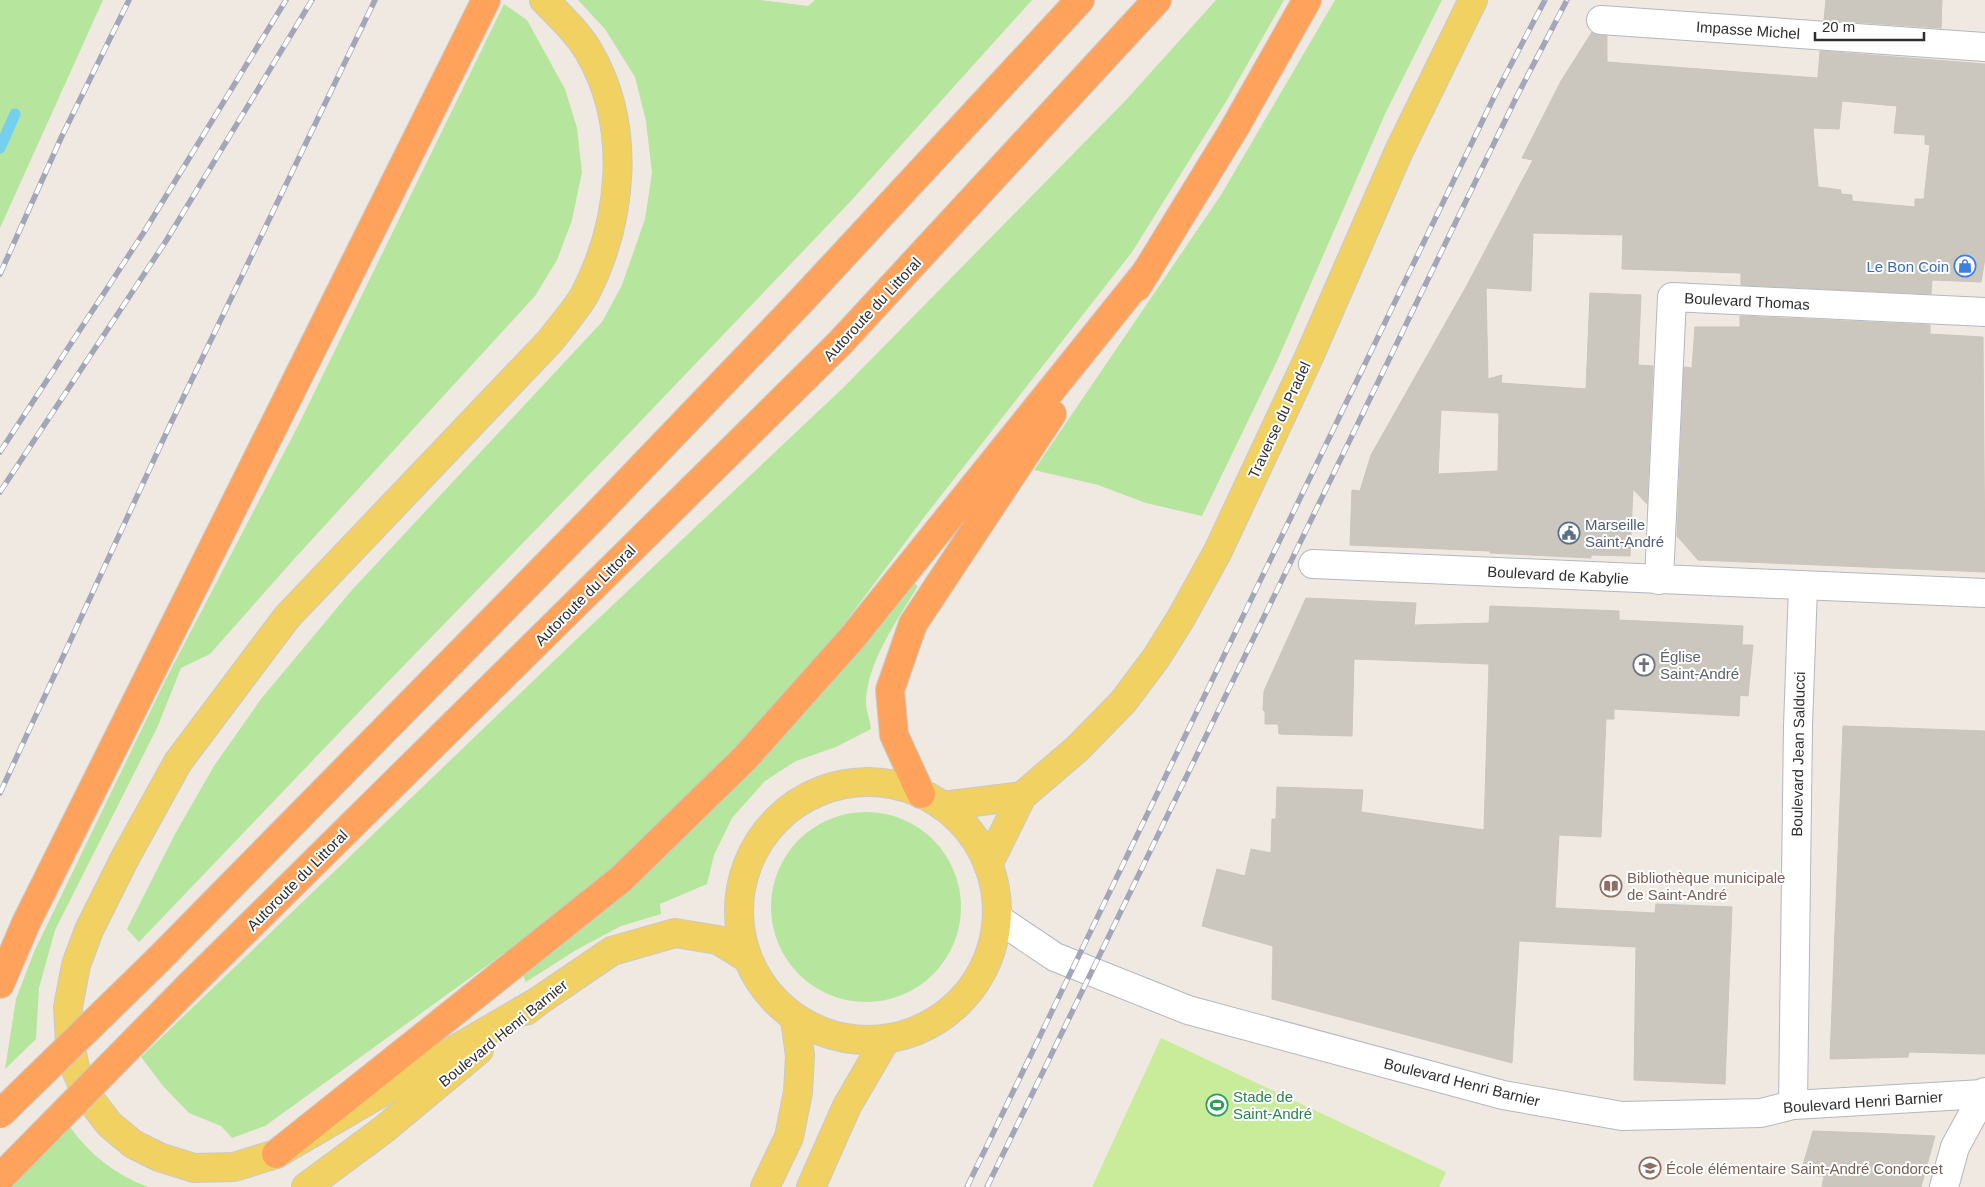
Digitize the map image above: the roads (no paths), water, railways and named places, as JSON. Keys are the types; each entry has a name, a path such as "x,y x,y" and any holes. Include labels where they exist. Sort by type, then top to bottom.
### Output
{"highway":[{"path":"0,984 30,914 486,0"},
{"path":"0,1114 158,960 595,516 794,308 1080,0"},
{"name":"Autoroute du Littoral","path":"0,1178 187,988 840,343 1157,0"},
{"path":"932,800 894,735 890,690 913,624 1147,271 1234,129 1307,0"},
{"path":"276,1154 621,879 745,758 852,638 1147,271"}],"main road":[{"path":"540,1000 276,1154 234,1167 194,1168 159,1157 133,1144 109,1124 86,1095 75,1068 70,1043 68,1006 76,966 89,930 125,858 178,762 287,617 551,340 584,296 605,248 614,207 618,168 616,130 606,90 589,52 568,24 544,0"},
{"name":"Traverse du Pradel","path":"988,866 1022,796 1077,749 1123,702 1156,658 1186,609 1218,550 1309,357 1399,151 1473,0"},
{"path":"879,782 932,800 967,829 977,843 988,866 995,891 997,918 990,953 974,985 951,1011 921,1030 886,1040 855,1040 824,1033 796,1019 766,992 747,958 739,915 744,872 764,833 796,803 836,786 879,782"},
{"path":"932,800 1022,796"},
{"name":"Boulevard Henri Barnier","path":"306,1187 383,1130 540,1000 612,951 675,933 718,940 747,958"},
{"path":"765,1187 789,1137 798,1092 800,1056 796,1019"},
{"path":"811,1187 847,1106 886,1040"}],"street":[{"name":"Impasse Michel","path":"1601,20 1985,47"},
{"name":"Boulevard Thomas","path":"1659,580 1672,297 1985,312"},
{"name":"Boulevard de Kabylie","path":"1313,564 1803,586"},
{"path":"1803,586 1985,593"},
{"name":"Boulevard Jean Salducci","path":"1793,1105 1798,726 1803,586"},
{"name":"Boulevard Henri Barnier","path":"997,918 1055,957 1188,1010 1503,1094 1622,1116 1761,1113 1793,1105 1984,1093"},
{"path":"1944,1187 1955,1147 1984,1093"}],"waterway":[{"path":"0,148 15,114"}],"railway":[{"path":"0,274 61,138 129,0"},
{"path":"0,452 144,232 286,0"},
{"path":"0,492 166,241 312,0"},
{"path":"0,793 169,427 375,0"},
{"path":"967,1187 1495,95 1545,0"},
{"path":"987,1187 1517,96 1567,0"}],"place":[{"name":"Le Bon Coin","path":"1965,266"},
{"name":"Marseille Saint-André","path":"1569,533"},
{"name":"Église Saint-André","path":"1644,665"},
{"name":"Bibliothèque municipale de Saint-André","path":"1611,886"},
{"name":"Stade de Saint-André","path":"1217,1105"},
{"name":"École élémentaire Saint-André Condorcet","path":"1650,1168"}]}
